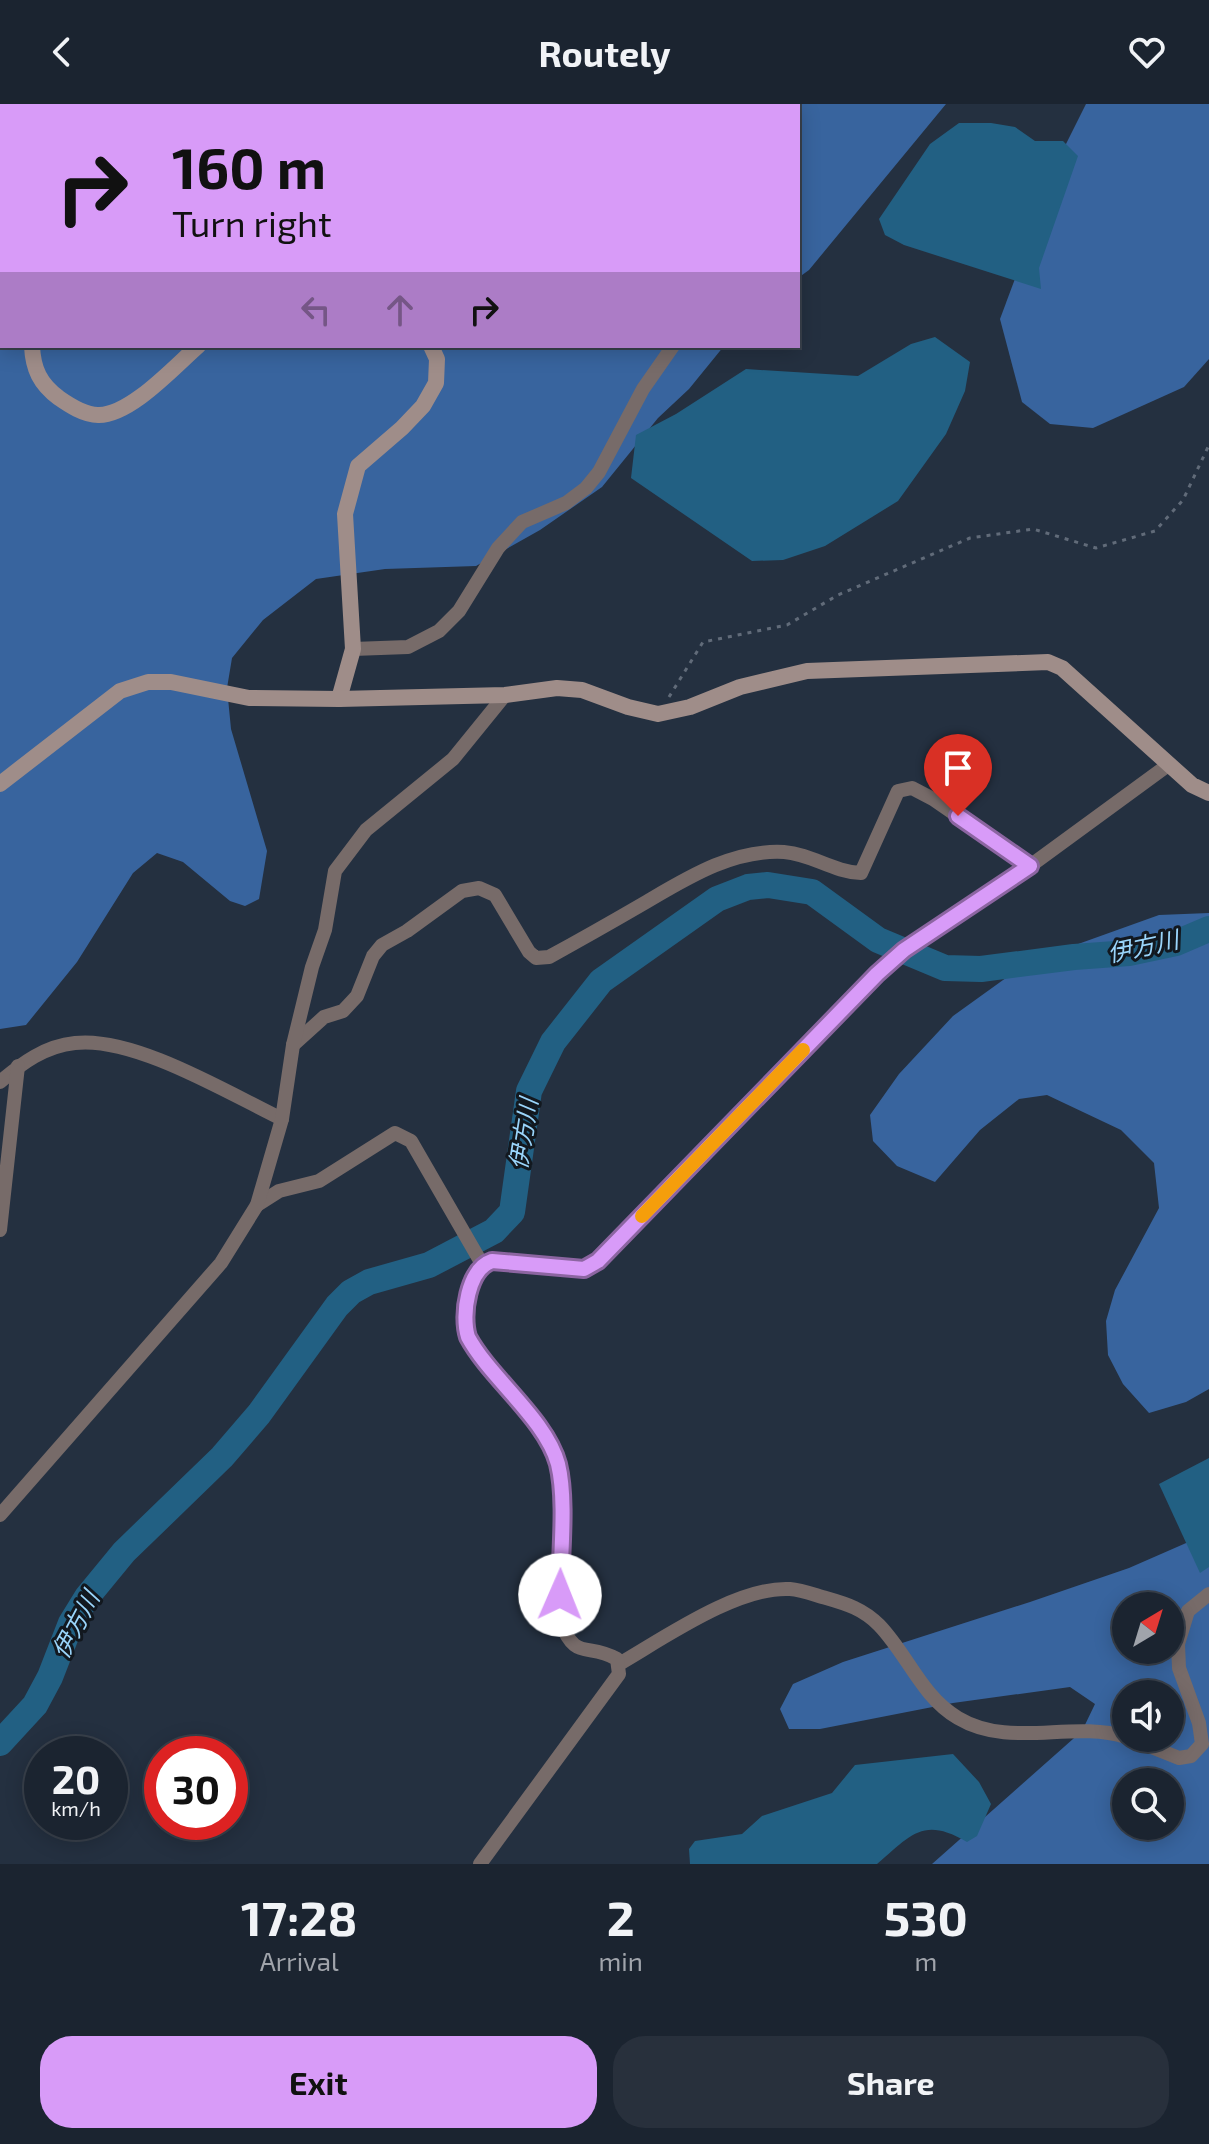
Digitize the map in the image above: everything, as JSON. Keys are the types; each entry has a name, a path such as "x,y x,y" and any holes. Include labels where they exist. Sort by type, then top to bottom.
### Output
{"street":[{"path":"32,348 33,367 47,390 73,408 97,415 117,411 149,390 196,348"},
{"path":"339,699 353,649 345,514 358,466 423,406 436,383 437,359 432,348"},
{"path":"353,649 408,647 439,631 459,611 498,548 522,522 566,503 593,480 643,389 672,348"},
{"path":"0,784 120,691 148,682 171,682 249,698 505,695 557,688 582,690 658,714 674,713 740,687 807,671 1048,662 1062,668 1192,785 1209,793"},
{"path":"0,1515 221,1263 257,1205 282,1119 293,1045 312,967 325,930 335,871 366,830 453,759 505,695"},
{"path":"480,1864 607,1693 619,1674 619,1664 608,1654 573,1645 567,1639 560,1621 561,1493 558,1463 543,1434 468,1337 466,1308 476,1272 482,1264 492,1261 584,1269 598,1261 877,974 904,950 1030,866 1168,765"},
{"path":"293,1045 324,1017 343,1011 357,996 373,956 382,945 462,891 479,888 495,895 529,952 536,958 549,957 697,873 737,857 782,852 805,856 843,872 861,873 898,791 912,788 933,799 1030,866"},
{"path":"0,1082 44,1050 76,1043 114,1045 173,1067 282,1119"},
{"path":"0,1230 18,1066"},
{"path":"257,1205 279,1191 319,1181 395,1133 411,1141 482,1264"},
{"path":"619,1664 675,1631 746,1596 764,1590 793,1589 859,1608 881,1627 927,1693 959,1719 1000,1732 1023,1734 1072,1729 1112,1732"},
{"path":"1183,1680 1179,1668 1178,1644 1188,1611 1209,1594"},
{"path":"1164,1752 1179,1758 1191,1756 1202,1744 1199,1723 1184,1682"}],"path":[{"path":"658,714 703,642 787,625 838,595 970,538 1033,529 1096,548 1155,531 1183,500 1209,445"}],"shaded area":[{"path":"800,104 946,104 809,270 800,277"},
{"path":"1086,104 1209,104 1209,359 1184,387 1093,428 1050,424 1022,402 1000,319 1063,150"},
{"path":"959,123 1015,127 1035,141 1063,141 1078,156 1039,268 1041,289 904,245 885,235 879,219 930,144"},
{"path":"935,337 970,362 965,391 946,434 898,501 825,546 783,560 752,561 631,478 636,435 676,414 746,369 858,376 911,344"},
{"path":"0,348 722,348 689,389 658,418 602,487 540,530 476,566 385,569 316,579 263,620 232,658 227,688 231,729 267,851 259,899 245,906 230,901 183,862 157,853 133,873 77,962 26,1025 0,1029"},
{"path":"1209,913 1209,1389 1186,1402 1149,1413 1123,1384 1108,1355 1106,1321 1115,1290 1159,1208 1154,1163 1121,1130 1047,1095 1019,1099 980,1130 935,1182 897,1166 873,1141 870,1115 899,1074 953,1016 1028,962 1159,915"},
{"path":"1209,1458 1209,1567 1200,1573 1159,1484"},
{"path":"1209,1533 1209,1864 932,1864 1082,1731 1095,1704 1070,1687 953,1703 820,1729 789,1729 780,1709 793,1684 843,1662 1129,1568"},
{"path":"953,1754 979,1782 991,1804 977,1836 967,1842 939,1830 928,1830 909,1837 877,1864 690,1864 689,1849 695,1841 742,1834 762,1816 832,1793 855,1765"}],"waterway":[{"name":"伊方川","path":"0,1743 35,1705 50,1677 71,1623 87,1597 124,1552 222,1457 259,1414 337,1306 351,1292 369,1282 429,1265 494,1231 512,1212 529,1091 553,1042 601,981 717,899 748,887 768,885 812,892 878,940 945,968 981,969 1129,953 1176,943 1209,929"}],"slow traffic":[{"path":"642,1216 803,1050"}],"route":[{"path":"560,1595 561,1493 558,1463 543,1434 468,1337 466,1308 476,1272 482,1264 492,1261 584,1269 598,1261 877,974 904,950 1030,866 958,816"}]}
